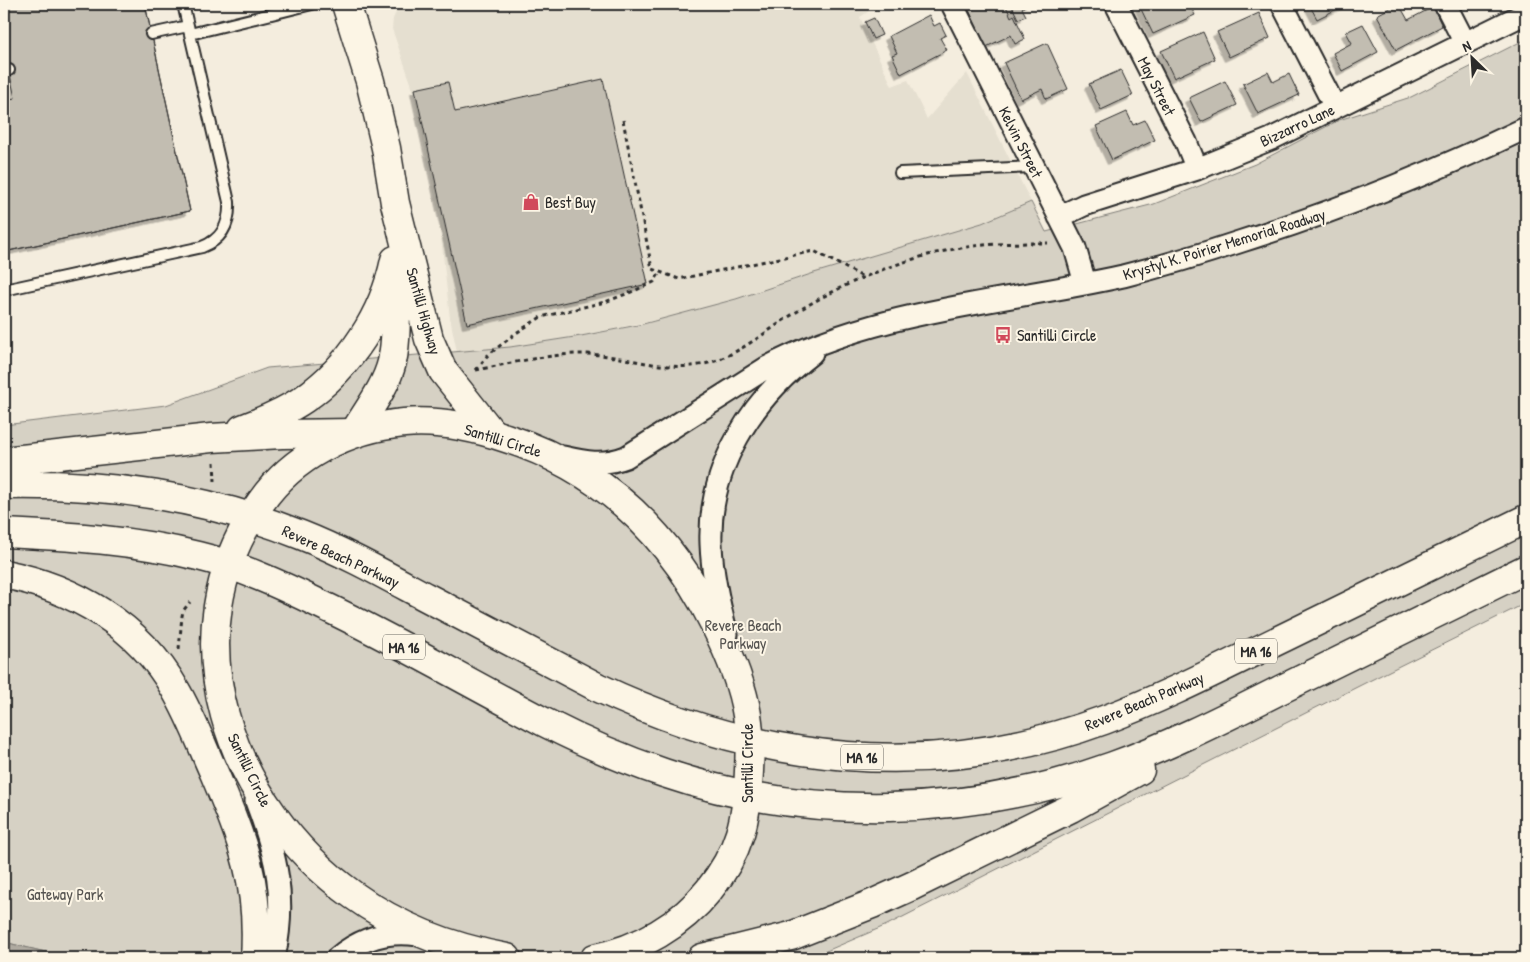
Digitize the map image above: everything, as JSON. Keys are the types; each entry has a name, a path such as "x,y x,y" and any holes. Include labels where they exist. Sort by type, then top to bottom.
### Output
{"main road":[{"name":"Santilli Highway","path":"346,4 376,105 395,203 429,339 443,370 492,433"},
{"name":"Santilli Highway","path":"354,433 385,381 391,364 394,345 395,203"},
{"path":"212,446 246,427 282,412 312,393 332,375 355,348 374,318 388,289 396,260"},
{"name":"Santilli Circle","path":"507,958 468,950 429,937 351,894 317,865 272,814 253,783 240,756 225,715 220,694 214,623 217,602 228,565 250,517 268,492 288,472 319,450 354,433 384,426 415,422 454,425 492,433 550,455 580,471 612,494 637,516 669,551 684,571 708,611 738,678 747,714 749,742 748,794 745,819 738,843 724,871 704,896 680,920 626,950 595,958"},
{"path":"4,461 212,446 282,434 354,433"},
{"name":"Revere Beach Parkway","path":"4,485 73,485 142,492 209,505 250,517 301,535 359,562 581,679 638,706 687,724 749,742 828,756 893,758 975,752 1056,736 1104,720 1186,686 1526,518"},
{"name":"MA 16","path":"4,533 55,535 130,542 198,556 228,565 340,613 540,720 605,751 665,774 748,794 806,803 851,807 895,807 984,800 1070,780 1113,766 1156,750 1526,569"},
{"path":"4,574 55,588 95,607 140,643 170,681 198,737 241,839 254,891 255,958"},
{"path":"731,958 831,922 912,886 1071,808 1133,775 1235,712"},
{"path":"702,958 791,936"}],"street":[{"name":"Kelvin Street","path":"952,4 1079,258 1085,283"},
{"name":"May Street","path":"1116,4 1186,142 1197,169"},
{"path":"1282,4 1335,107"},
{"path":"1445,4 1465,43"},
{"name":"Bizzarro Lane","path":"1059,217 1084,205 1197,169 1270,139 1526,14"},
{"name":"Krystyl K. Poirier Memorial Roadway","path":"550,455 594,463 613,462 650,444 766,368 803,349 850,333 918,315 1160,267 1317,216 1425,174 1526,128"},
{"name":"Krystyl K. Poirier Memorial Roadway","path":"738,678 721,612 711,552 713,508 722,470 732,445 750,416 777,384 814,352 850,333"},
{"path":"240,756 264,822 278,871 281,900 274,958"},
{"path":"337,958 363,940 383,934 409,934 429,937"}],"lane":[{"path":"4,290 202,247 212,243 221,235 230,215 229,202 183,4"},
{"path":"152,34 189,30 312,4"},
{"path":"900,173 1034,167"}],"path":[{"path":"623,120 652,269 679,279 814,251 864,278"},
{"path":"469,372 535,359 578,354 603,355 668,367 712,362 828,294 914,259 974,246 1049,243"},
{"path":"476,370 488,356 516,333 541,317 605,302 654,282 660,272"},
{"path":"212,446 216,475 214,485"},
{"path":"178,656 183,611 190,602"}],"shaded area":[{"path":"404,4 865,4 869,11 860,17 892,86 908,80 927,119 967,73 1031,202 982,223 688,313 581,336 510,347 457,352 450,318 438,210 411,83 392,29 393,19 397,10"},
{"path":"4,942 70,958 4,958"}],"green space":[{"name":"Revere Beach Parkway","path":"1526,39 1526,603 887,925 824,952 803,958 70,958 4,942 4,425 166,405 267,368 510,347 643,324 736,299 814,273 982,223 1031,202 1046,232 1154,204 1255,164 1339,120 1411,97"}],"building":[{"path":"4,4 145,4 190,211 4,252 4,100 15,98 4,47"},
{"path":"4,4 145,4 190,211 4,252"},
{"path":"984,4 1005,4 1011,17 1014,15 1025,39 1015,44 1011,35 986,47 969,10"},
{"path":"1011,4 1026,4 1022,8 1026,16 1018,19"},
{"path":"1146,4 1189,4 1195,15 1153,34 1140,7"},
{"path":"1309,4 1347,4 1317,19"},
{"path":"1399,4 1408,20 1433,7 1442,26 1396,50 1377,15"},
{"path":"1259,13 1270,38 1229,57 1217,32"},
{"path":"929,15 934,26 940,23 946,35 940,38 947,50 901,74 892,55 897,53 889,36"},
{"path":"874,18 882,35 873,39 865,22"},
{"path":"1363,24 1378,52 1342,71 1333,53 1352,43 1346,32"},
{"path":"1203,32 1215,59 1174,78 1161,51"},
{"path":"1047,43 1068,89 1046,99 1042,89 1021,99 1004,63"},
{"path":"1121,70 1133,95 1101,110 1089,84"},
{"path":"1268,72 1273,82 1289,74 1299,95 1258,114 1243,84"},
{"path":"603,79 648,284 467,324 415,89 448,82 455,112"},
{"path":"1225,81 1237,105 1201,122 1189,98"},
{"path":"1127,112 1133,125 1145,120 1155,140 1112,160 1096,126"}],"place":[{"name":"Best Buy","path":"531,202"},
{"name":"Santilli Circle","path":"1003,335"}],"park label":[{"name":"Gateway Park","path":"65,894"}]}
